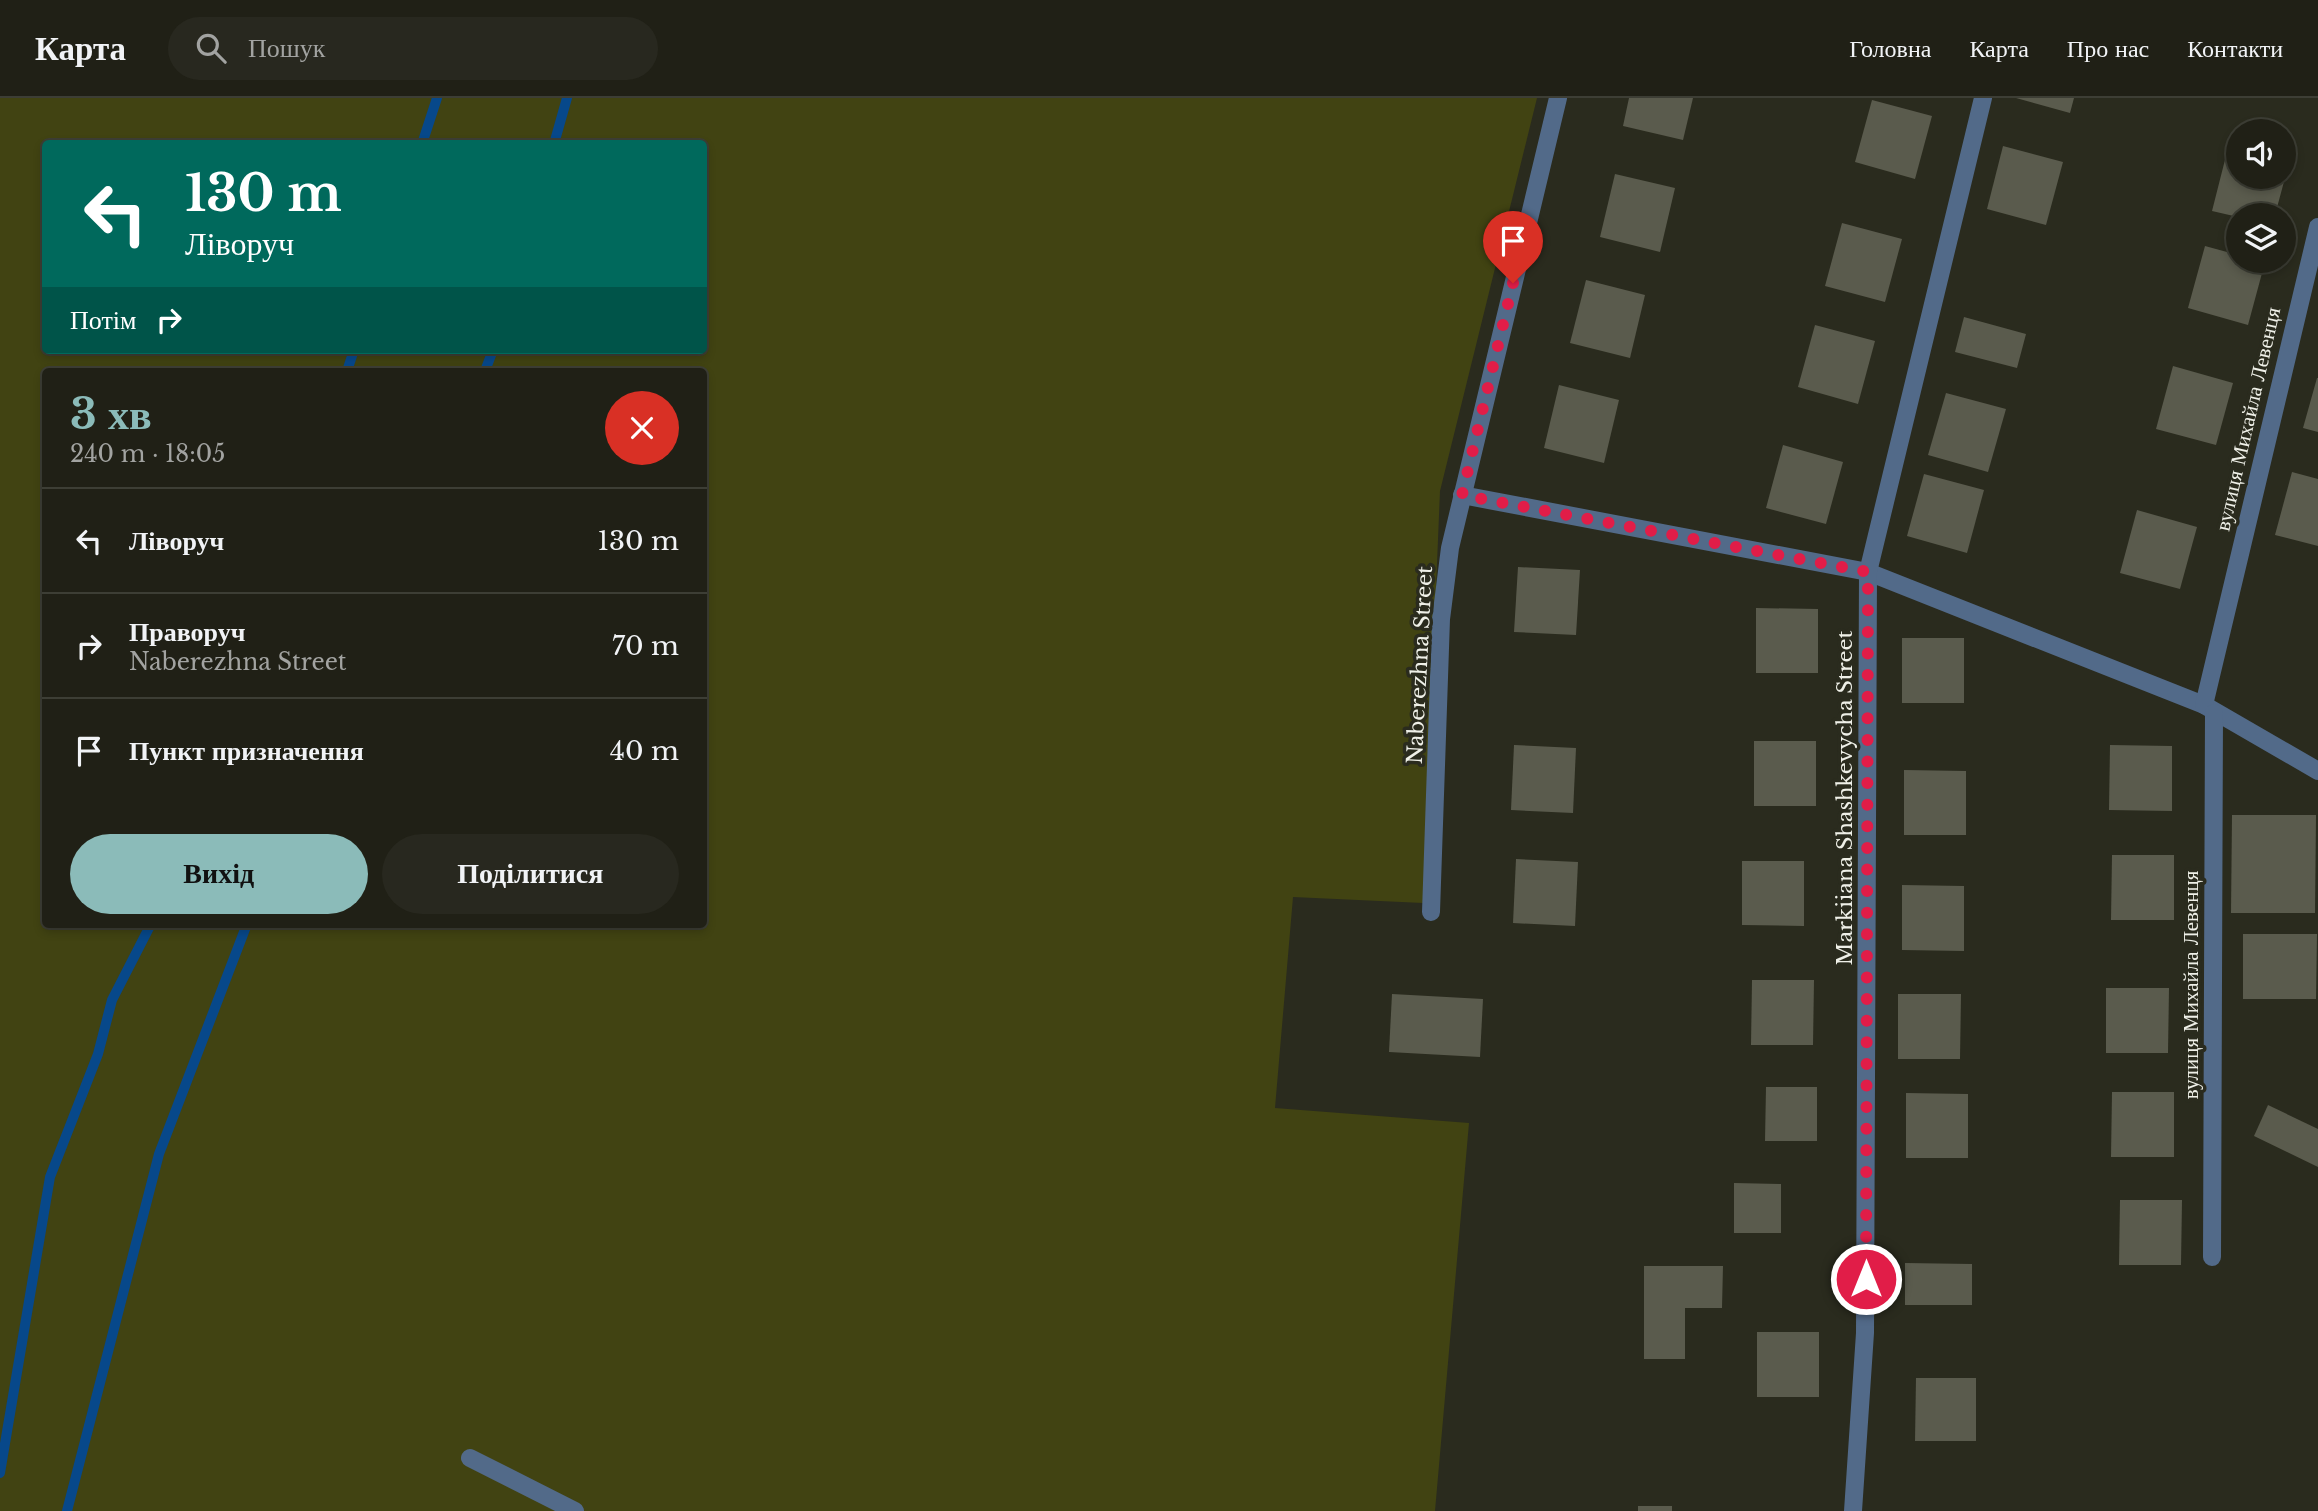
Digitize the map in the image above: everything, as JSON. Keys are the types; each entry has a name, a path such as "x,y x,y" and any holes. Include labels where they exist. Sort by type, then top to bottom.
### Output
{"street":[{"name":"Naberezhna Street","path":"1431,912 1441,619 1450,548 1558,98"},
{"name":"Markiiana Shashkevycha Street","path":"1853,1511 1865,1333 1868,572 1983,98"},
{"name":"вулиця Михайла Левенця","path":"2212,1256 2209,709 2318,226"},
{"path":"1462,495 1868,572 2209,709 2318,771"},
{"path":"470,1458 575,1511"}],"shaded area":[{"path":"0,98 1537,98 1440,491 1423,903 1293,897 1275,1108 1469,1123 1435,1511 0,1511"}],"building":[{"path":"1629,98 1693,98 1683,140 1623,126"},
{"path":"2016,98 2074,98 2070,113"},
{"path":"1872,100 1932,116 1915,179 1855,162"},
{"path":"2003,146 2063,162 2046,225 1987,209"},
{"path":"2226,156 2226,189 2282,189 2278,203 2226,203 2226,214 2212,211"},
{"path":"1615,174 1675,188 1660,252 1600,237"},
{"path":"1842,223 1902,239 1885,302 1825,286"},
{"path":"2205,246 2226,252 2226,273 2262,273 2248,325 2188,308"},
{"path":"1586,280 1645,295 1630,358 1570,343"},
{"path":"1964,317 2026,334 2017,368 1955,352"},
{"path":"1815,325 1875,341 1858,404 1798,387"},
{"path":"2173,366 2233,383 2216,445 2156,429"},
{"path":"2318,378 2318,432 2303,428"},
{"path":"1559,385 1619,400 1604,463 1544,448"},
{"path":"1946,393 2006,409 1988,472 1928,455"},
{"path":"1783,445 1843,462 1826,524 1766,508"},
{"path":"2292,472 2318,479 2318,546 2275,535"},
{"path":"1924,474 1984,490 1967,553 1907,536"},
{"path":"2137,510 2197,527 2180,589 2120,573"},
{"path":"1518,567 1580,570 1576,635 1514,632"},
{"path":"1756,608 1818,609 1818,673 1756,673"},
{"path":"1902,638 1964,638 1964,703 1902,703"},
{"path":"1754,741 1816,741 1816,806 1754,806"},
{"path":"1514,745 1576,748 1573,813 1511,810"},
{"path":"2110,745 2172,746 2172,811 2109,810"},
{"path":"1904,770 1966,771 1966,835 1904,835"},
{"path":"2232,815 2316,815 2315,913 2231,913"},
{"path":"2112,855 2174,855 2174,920 2111,920"},
{"path":"1516,859 1578,862 1575,926 1513,923"},
{"path":"1742,861 1804,861 1804,926 1742,925"},
{"path":"1902,885 1964,886 1964,951 1902,950"},
{"path":"2243,934 2317,934 2316,999 2243,999"},
{"path":"1752,980 1814,980 1813,1045 1751,1045"},
{"path":"2106,988 2169,988 2168,1053 2106,1053"},
{"path":"1392,994 1483,999 1480,1057 1389,1052"},
{"path":"1898,994 1961,994 1960,1059 1898,1059"},
{"path":"1766,1087 1817,1087 1817,1141 1765,1141"},
{"path":"2112,1092 2174,1092 2174,1157 2111,1157"},
{"path":"1906,1093 1968,1094 1968,1158 1906,1158"},
{"path":"2268,1105 2318,1129 2318,1167 2254,1136"},
{"path":"1734,1183 1781,1184 1781,1233 1734,1233"},
{"path":"2120,1200 2182,1200 2181,1265 2119,1265"},
{"path":"1905,1263 1972,1264 1972,1305 1905,1305"},
{"path":"1644,1266 1723,1266 1722,1308 1685,1308 1685,1359 1644,1359"},
{"path":"1757,1332 1819,1332 1819,1397 1757,1397"},
{"path":"1916,1378 1976,1378 1976,1441 1915,1441"},
{"path":"1638,1506 1672,1506 1672,1511 1638,1511"}],"waterway":[{"path":"423,140 437,98"},
{"path":"555,140 567,98"},
{"path":"348,368 353,354"},
{"path":"486,368 491,354"},
{"path":"0,1473 50,1177 98,1054 112,1000 149,928"},
{"path":"67,1511 159,1154 245,928"}],"route":[{"path":"1513,283 1462,495 1868,572 1866,1279"}]}
